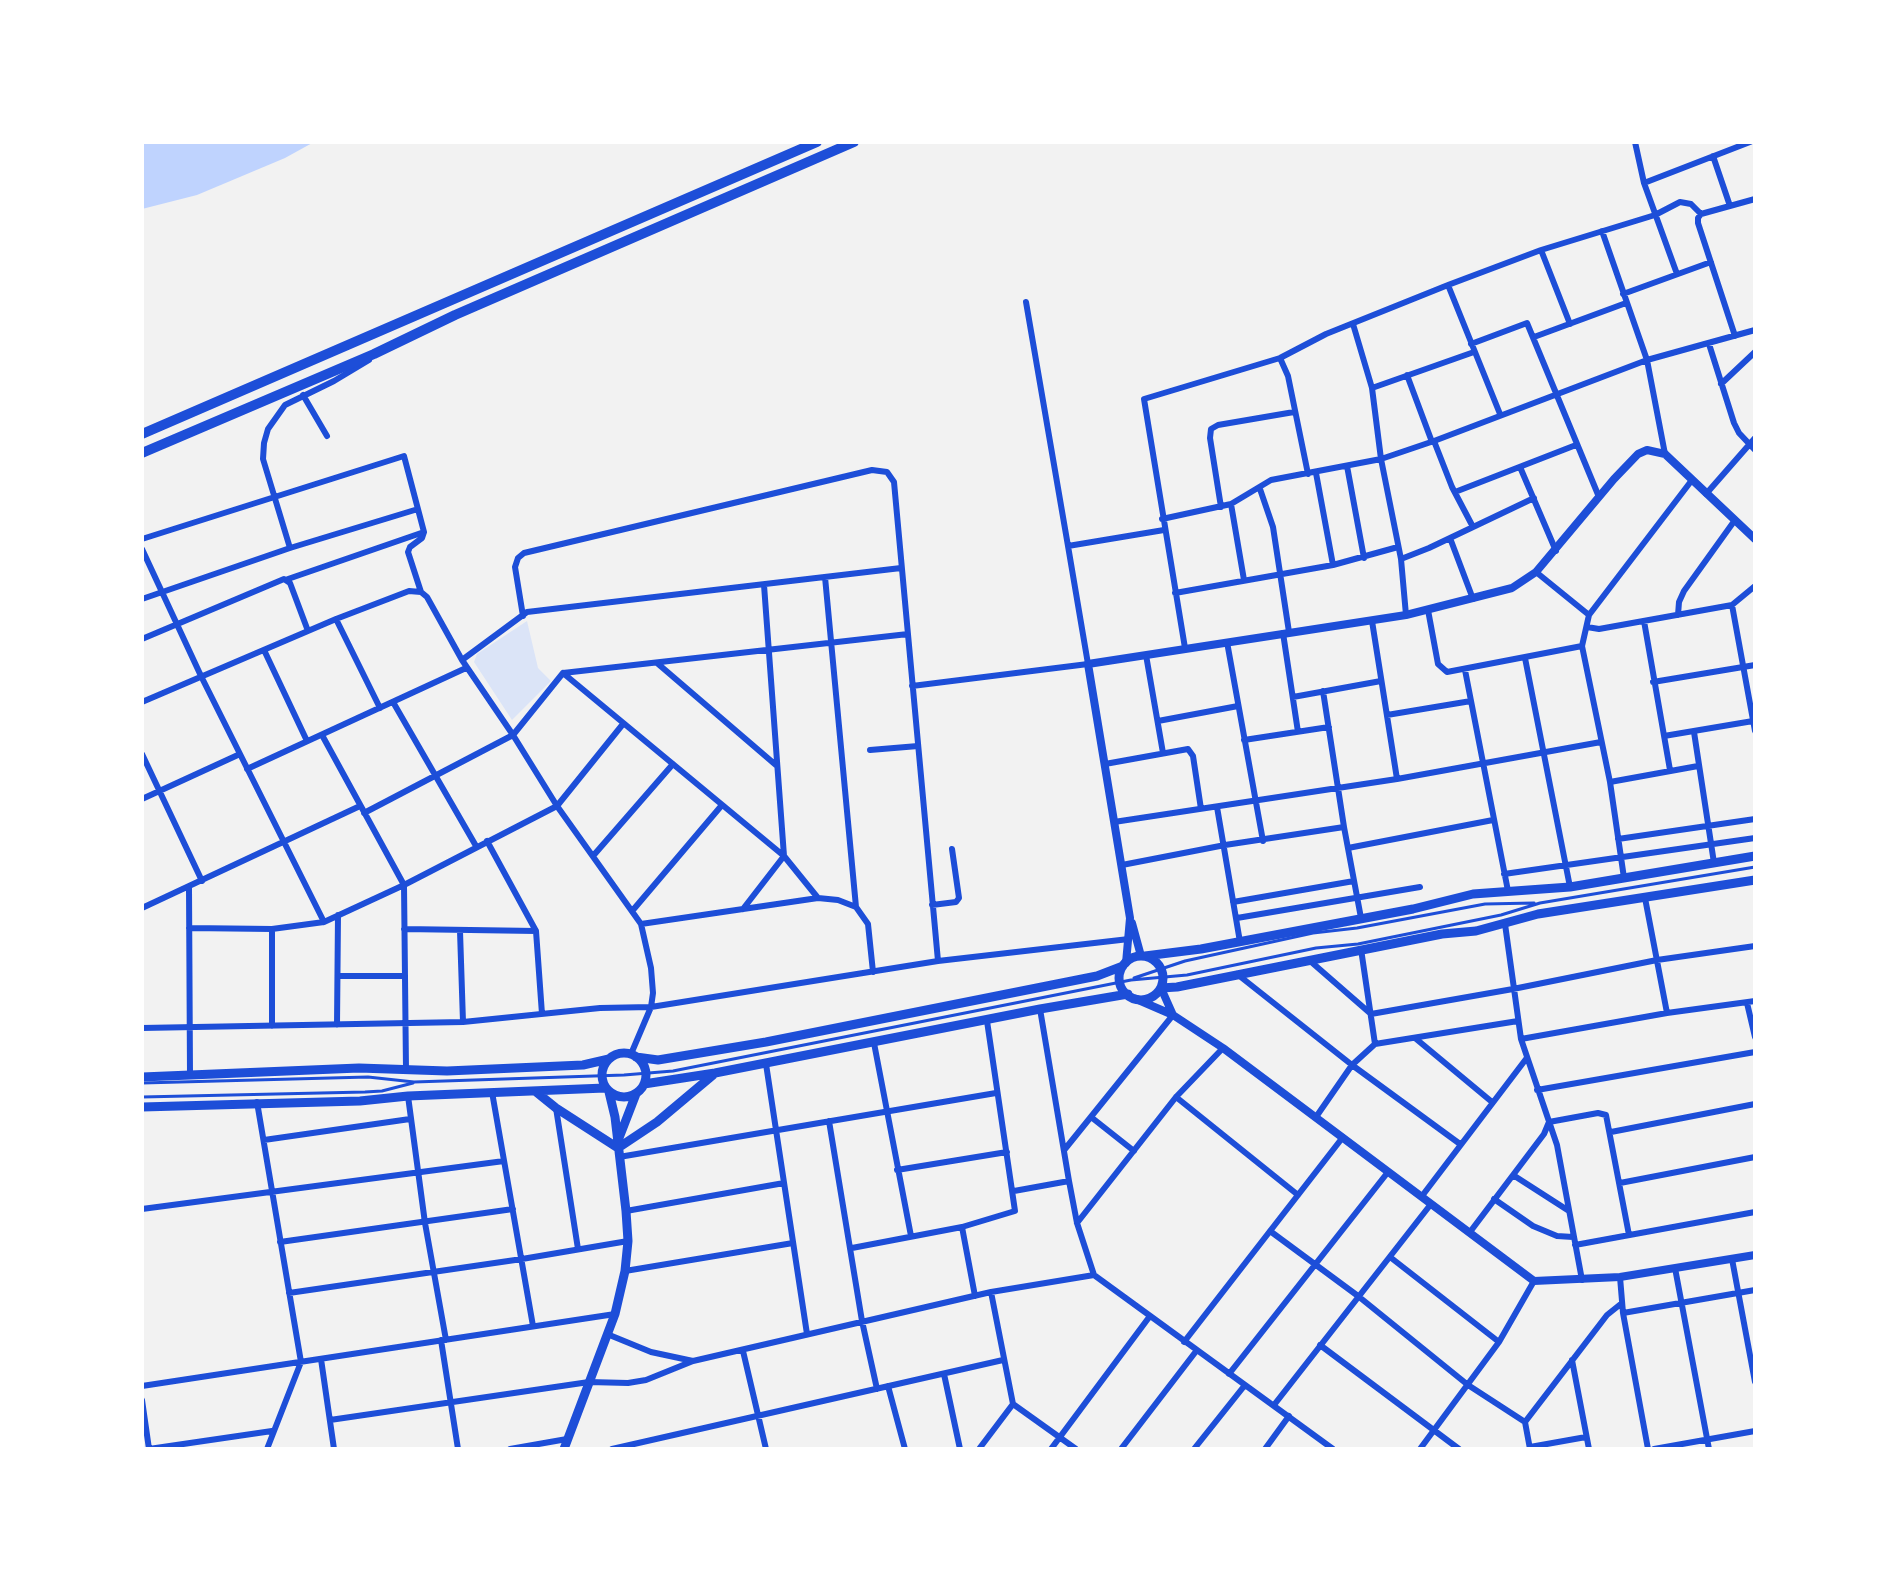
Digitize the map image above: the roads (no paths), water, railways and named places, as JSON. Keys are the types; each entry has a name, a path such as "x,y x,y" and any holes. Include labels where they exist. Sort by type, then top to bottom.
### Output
{"highway":[{"path":"142,434 817,142"},
{"path":"142,453 854,142"}],"main road":[{"path":"142,1080 359,1068 406,1071 583,1065 609,1059 619,1053 658,1060 766,1042 1097,976 1143,956 1240,942 1473,894 1570,887 1755,856"},
{"path":"1143,956 1154,960 1162,978 1177,987 1308,959 1505,924 1538,914 1755,880"},
{"path":"1124,964 1125,981 1132,997"},
{"path":"645,1079 715,1073 766,1064 1040,1009 1153,996 1162,978"},
{"path":"618,1149 636,1094 645,1079 643,1064 633,1056"},
{"path":"566,1444 615,1314 625,1271 628,1241 615,1117 601,1076 609,1059"},
{"path":"618,1149 657,1122 715,1073"},
{"path":"142,1107 360,1101 492,1092 607,1090 622,1098 636,1094"},
{"path":"535,1091 618,1149"}],"street":[{"path":"1635,142 1644,183 1677,274"},
{"path":"1644,183 1750,142"},
{"path":"1713,156 1730,206"},
{"path":"1701,214 1755,199"},
{"path":"1185,648 1144,399 1280,358 1306,343 1448,285 1541,250 1655,215 1680,202 1685,201 1701,214"},
{"path":"1701,214 1698,223 1735,336"},
{"path":"1602,231 1647,360 1665,454"},
{"path":"1541,250 1570,324"},
{"path":"1623,294 1711,262"},
{"path":"1448,285 1500,414"},
{"path":"1026,302 1130,918 1124,964"},
{"path":"1534,337 1626,303"},
{"path":"1471,344 1525,323 1534,337 1599,497"},
{"path":"1353,324 1372,388 1381,459 1401,559 1406,615"},
{"path":"1162,519 1231,504 1271,480 1381,459 1647,360 1755,330"},
{"path":"1709,344 1734,423 1752,448"},
{"path":"1372,388 1474,352"},
{"path":"1721,384 1755,352"},
{"path":"290,548 263,459 268,429 285,405 354,370 374,354"},
{"path":"1280,358 1288,376 1294,412 1333,565"},
{"path":"1407,375 1433,442 1473,527"},
{"path":"303,395 327,436"},
{"path":"1221,507 1211,429 1218,425 1294,412"},
{"path":"1706,494 1752,448 1755,438"},
{"path":"1455,492 1576,445"},
{"path":"912,686 1088,664 1372,621 1512,588 1536,572 1640,452 1650,449 1665,454 1755,539"},
{"path":"142,539 404,456 424,532 408,552 421,592 427,597 466,668 557,806 641,924 652,982 651,1007 633,1056"},
{"path":"1347,466 1364,558"},
{"path":"1520,467 1556,551"},
{"path":"523,616 515,567 524,553 872,470 887,472 894,482 938,961"},
{"path":"1624,878 1610,782 1582,646 1589,615 1692,480"},
{"path":"1260,489 1273,527 1298,732"},
{"path":"1401,559 1534,498"},
{"path":"1231,504 1244,580"},
{"path":"142,599 290,548 418,509"},
{"path":"1678,615 1684,591 1735,520"},
{"path":"1068,546 1164,530"},
{"path":"142,639 288,579 424,532"},
{"path":"1450,538 1473,599"},
{"path":"1175,593 1333,565 1398,547"},
{"path":"142,549 176,625 324,922"},
{"path":"462,660 527,612 901,568"},
{"path":"1536,572 1589,615"},
{"path":"825,577 856,907 868,924 873,972"},
{"path":"288,579 308,631"},
{"path":"743,909 784,856 764,585"},
{"path":"1587,627 1599,629 1732,605 1755,586"},
{"path":"142,702 336,619 409,591 421,592"},
{"path":"1732,605 1755,731"},
{"path":"1428,610 1441,669 1447,672 1582,646"},
{"path":"336,619 380,708"},
{"path":"1372,621 1397,779"},
{"path":"1644,621 1670,770"},
{"path":"142,908 283,842 436,776 513,735 563,673 908,634"},
{"path":"1227,642 1263,841"},
{"path":"264,650 307,741"},
{"path":"1146,655 1163,753"},
{"path":"1525,658 1570,887"},
{"path":"657,663 777,766"},
{"path":"1653,682 1755,665"},
{"path":"247,769 466,668"},
{"path":"1465,670 1508,891"},
{"path":"563,673 784,856 818,898"},
{"path":"1293,697 1381,681"},
{"path":"1323,691 1361,918"},
{"path":"1387,715 1471,701"},
{"path":"393,702 476,846"},
{"path":"1158,721 1238,706"},
{"path":"1664,736 1753,721"},
{"path":"189,928 272,929 324,922 404,885 557,806 623,724"},
{"path":"1244,740 1329,727"},
{"path":"1694,732 1714,863"},
{"path":"322,735 404,885 406,1071"},
{"path":"1114,822 1397,779 1601,742"},
{"path":"870,750 918,746"},
{"path":"1105,764 1185,748 1192,752 1201,809"},
{"path":"142,754 202,881"},
{"path":"142,799 240,754"},
{"path":"593,856 673,764"},
{"path":"1610,782 1698,766"},
{"path":"633,910 722,805"},
{"path":"1217,807 1240,942"},
{"path":"1618,839 1755,819"},
{"path":"1348,848 1493,820"},
{"path":"1122,865 1344,827"},
{"path":"1504,874 1755,838"},
{"path":"487,841 536,931 542,1014"},
{"path":"932,905 956,902 959,898 952,849"},
{"path":"1233,902 1354,881"},
{"path":"189,887 190,1077"},
{"path":"1237,918 1420,887"},
{"path":"641,924 818,898 838,900 856,907"},
{"path":"1645,898 1667,1013"},
{"path":"337,1025 338,915"},
{"path":"1130,918 1143,956"},
{"path":"1505,924 1521,1039 1557,1145 1582,1280"},
{"path":"272,929 272,1026"},
{"path":"404,929 536,931"},
{"path":"460,931 463,1022"},
{"path":"142,1028 463,1022 600,1008 651,1007 938,961 1129,939"},
{"path":"1371,1014 1657,960 1755,946"},
{"path":"1361,949 1375,1044"},
{"path":"1308,959 1371,1014"},
{"path":"1236,973 1352,1065 1460,1144"},
{"path":"338,976 405,976"},
{"path":"1162,978 1173,1015"},
{"path":"1132,997 1173,1015 1223,1048 1534,1281 1620,1277 1755,1255"},
{"path":"1521,1039 1667,1013 1751,1002 1755,1037"},
{"path":"1040,1009 1077,1223 1094,1275 1333,1449"},
{"path":"1065,1149 1173,1015"},
{"path":"852,1248 962,1227 1013,1213 1016,1205 987,1021"},
{"path":"1316,1117 1352,1065 1375,1044 1518,1021"},
{"path":"1414,1037 1492,1102"},
{"path":"874,1043 911,1236"},
{"path":"1077,1223 1176,1097 1223,1048"},
{"path":"1537,1090 1755,1052"},
{"path":"1422,1196 1527,1059"},
{"path":"766,1064 807,1334"},
{"path":"492,1092 533,1326"},
{"path":"618,1149 776,1130 996,1093"},
{"path":"408,1096 458,1449"},
{"path":"1176,1097 1298,1195"},
{"path":"257,1102 301,1362 267,1449"},
{"path":"1611,1132 1755,1104"},
{"path":"556,1108 578,1249"},
{"path":"1549,1122 1604,1113 1611,1132 1629,1235"},
{"path":"1091,1117 1134,1151"},
{"path":"264,1140 410,1119"},
{"path":"829,1121 862,1321 877,1389"},
{"path":"1470,1232 1544,1134 1549,1122"},
{"path":"1184,1342 1343,1137"},
{"path":"897,1170 1007,1152"},
{"path":"1620,1183 1755,1157"},
{"path":"142,1209 504,1161"},
{"path":"1229,1374 1388,1172"},
{"path":"1513,1175 1569,1211"},
{"path":"1014,1191 1069,1181"},
{"path":"626,1211 784,1183"},
{"path":"1494,1199 1533,1226 1574,1241 1629,1235 1755,1212"},
{"path":"1274,1405 1431,1204"},
{"path":"280,1242 513,1209"},
{"path":"962,1227 975,1296"},
{"path":"1270,1231 1358,1296 1468,1385 1525,1422 1530,1448 1586,1437"},
{"path":"289,1293 628,1241"},
{"path":"625,1271 793,1243"},
{"path":"1390,1257 1499,1342"},
{"path":"1732,1259 1755,1382"},
{"path":"1675,1268 1709,1449"},
{"path":"330,1420 589,1382 646,1380 693,1361 862,1321 991,1292 1094,1275"},
{"path":"1620,1277 1623,1313 1648,1449"},
{"path":"1420,1449 1499,1342 1534,1281"},
{"path":"1623,1313 1755,1290"},
{"path":"991,1292 1013,1404 1076,1449"},
{"path":"1525,1422 1607,1315 1622,1303"},
{"path":"142,1386 615,1314"},
{"path":"1051,1449 1150,1316"},
{"path":"607,1334 651,1352 693,1361"},
{"path":"1320,1345 1459,1449"},
{"path":"1121,1449 1197,1350"},
{"path":"743,1351 766,1449"},
{"path":"321,1359 334,1449"},
{"path":"612,1449 1003,1360"},
{"path":"1572,1360 1589,1449"},
{"path":"944,1374 960,1449"},
{"path":"1194,1449 1245,1385"},
{"path":"888,1386 905,1449"},
{"path":"142,1400 149,1449 272,1431"},
{"path":"979,1449 1013,1404"},
{"path":"1265,1449 1289,1416"},
{"path":"1654,1449 1755,1431"},
{"path":"510,1449 566,1444"}],"lane":[{"path":"142,1080 368,1077 414,1082 601,1076 645,1079 1125,981 1162,978 1316,948 1373,941 1501,915 1540,903 1755,867"},
{"path":"1125,981 1162,978 1313,933 1485,904 1540,903"},
{"path":"142,1097 365,1092 382,1091 414,1082"}],"water":[{"path":"142,142 314,142 285,158 197,195 142,209"}]}
